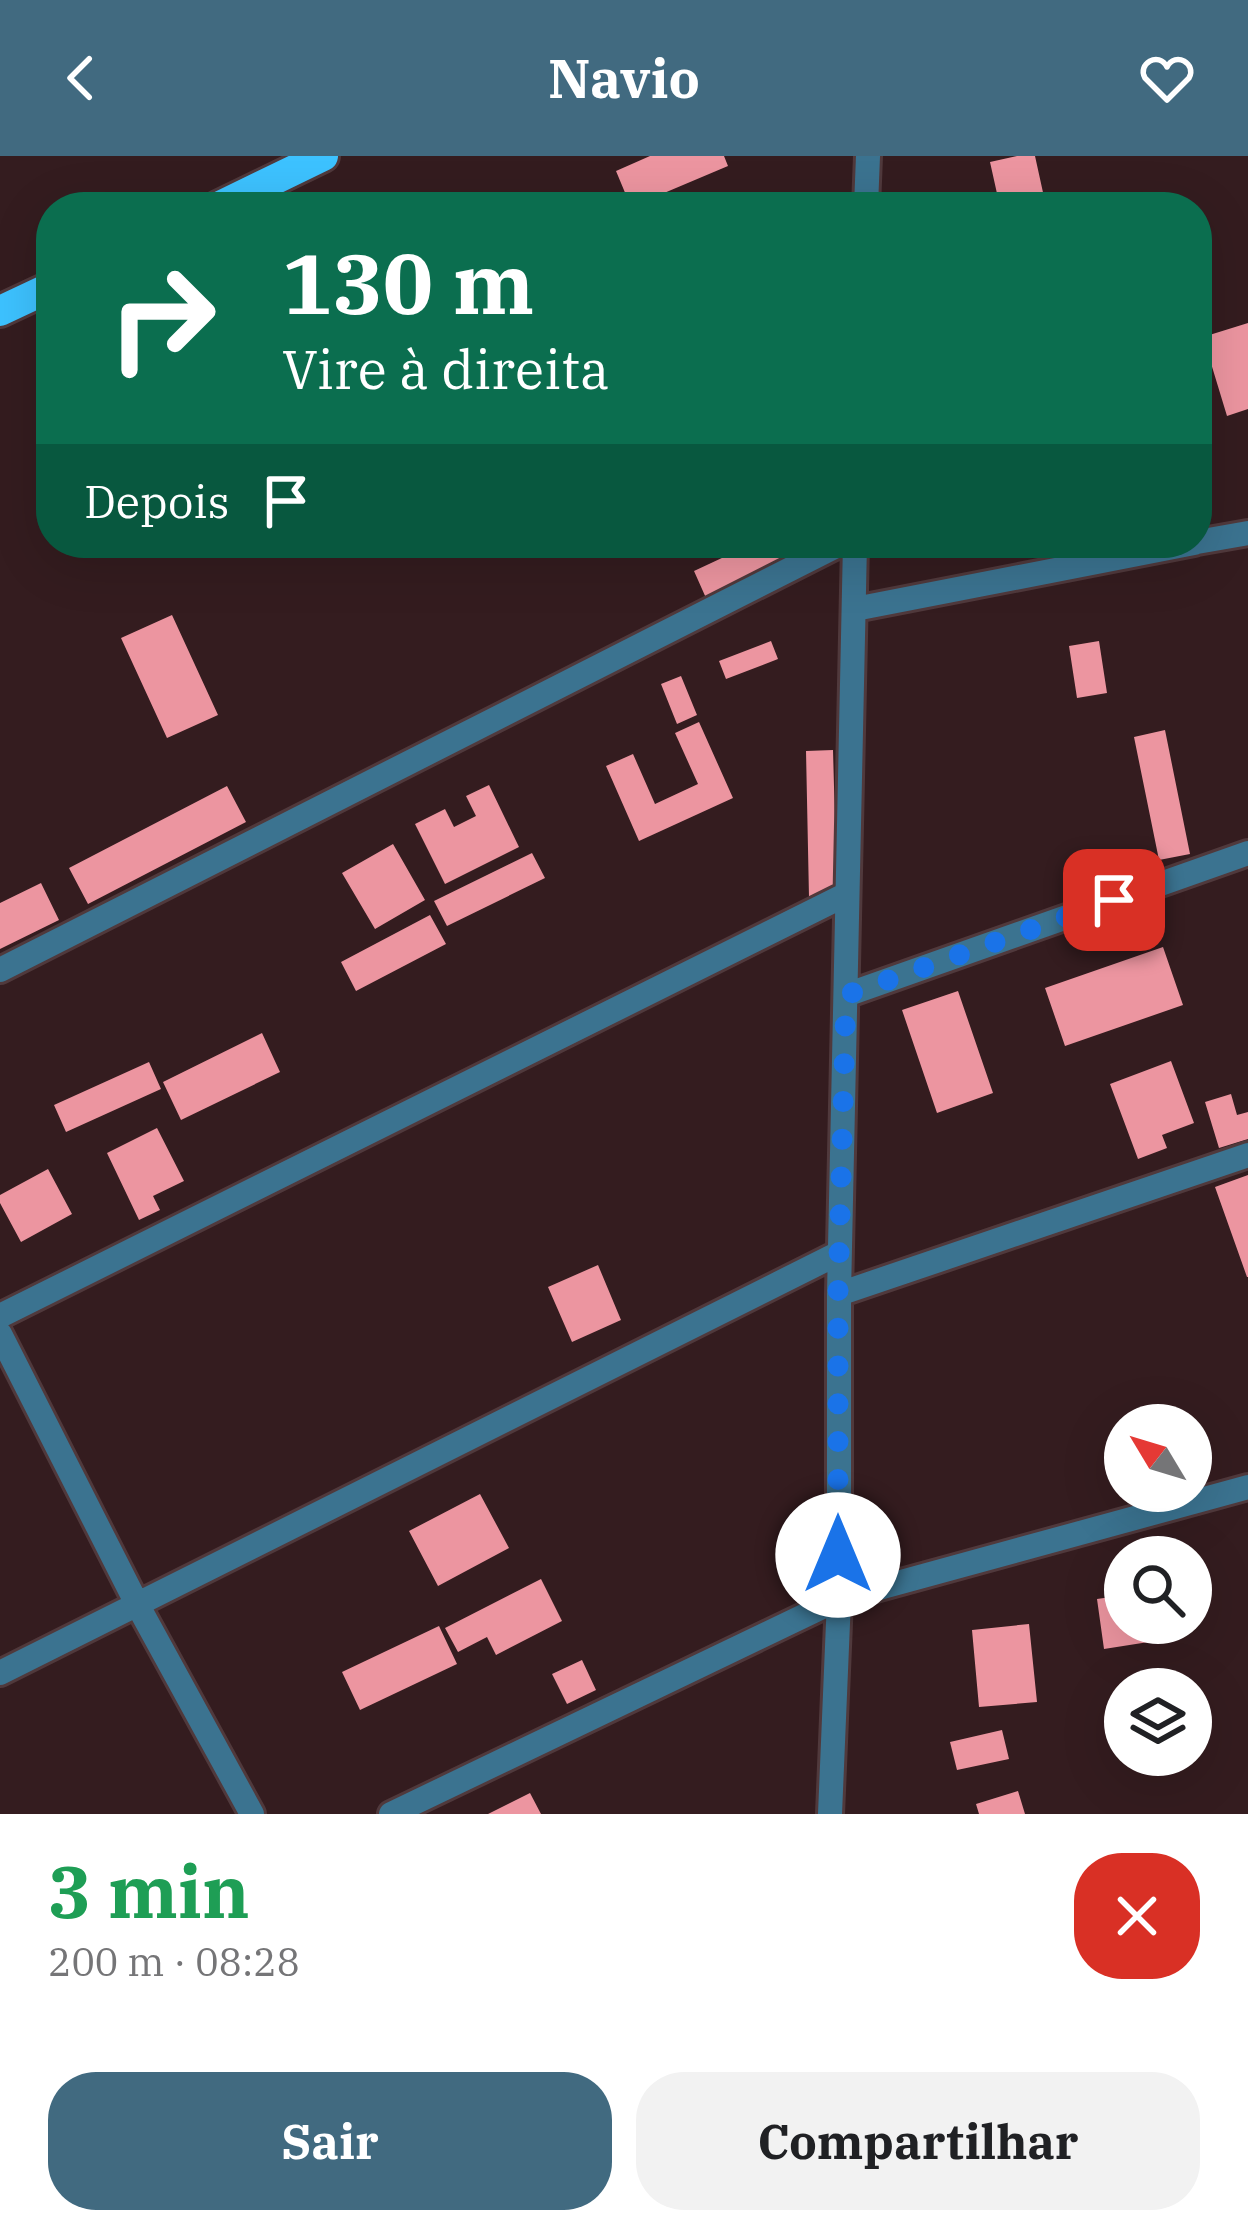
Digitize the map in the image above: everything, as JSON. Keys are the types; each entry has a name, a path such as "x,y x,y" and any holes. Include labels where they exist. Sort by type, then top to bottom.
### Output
{"main road":[{"path":"249,192 323,156"},
{"path":"0,311 36,294"}],"street":[{"path":"867,192 868,156"},
{"path":"1212,540 1248,532"},
{"path":"0,970 812,558"},
{"path":"830,1814 839,1599 838,1294 855,558"},
{"path":"855,609 1118,558"},
{"path":"846,995 1248,853"},
{"path":"0,1316 848,894"},
{"path":"838,1294 1248,1155"},
{"path":"0,1673 839,1253"},
{"path":"0,1334 137,1604 252,1814"},
{"path":"391,1814 839,1599 1248,1487"}],"building":[{"path":"650,156 724,156 728,166 666,192 625,192 616,171"},
{"path":"1035,156 1043,192 997,192 990,162"},
{"path":"1248,323 1248,409 1227,416 1212,367 1212,334"},
{"path":"722,558 791,558 706,598 694,571"},
{"path":"172,615 218,715 167,738 121,638"},
{"path":"771,641 778,659 726,679 719,661"},
{"path":"1099,641 1107,693 1077,698 1069,646"},
{"path":"681,676 697,715 677,724 661,684"},
{"path":"699,722 733,798 639,841 606,766 633,754 655,804 698,784 675,733"},
{"path":"1165,730 1190,854 1159,860 1134,737"},
{"path":"833,750 837,896 809,897 806,751"},
{"path":"489,785 519,847 445,884 415,824 445,809 454,827 476,816 466,796"},
{"path":"227,786 246,822 88,904 69,868"},
{"path":"393,844 425,900 375,929 342,873"},
{"path":"532,853 545,878 447,926 434,901"},
{"path":"41,883 59,920 0,949 0,903"},
{"path":"430,915 446,944 356,991 341,962"},
{"path":"1163,947 1183,1005 1065,1046 1045,988"},
{"path":"958,991 993,1093 937,1113 902,1010"},
{"path":"262,1033 280,1072 181,1120 163,1082"},
{"path":"1171,1061 1194,1123 1162,1135 1167,1148 1138,1159 1110,1084"},
{"path":"149,1062 161,1089 66,1132 54,1105"},
{"path":"1231,1094 1237,1115 1248,1112 1248,1139 1219,1148 1205,1102"},
{"path":"157,1128 184,1181 153,1196 160,1210 139,1220 107,1153"},
{"path":"48,1169 72,1214 21,1242 0,1195"},
{"path":"1248,1175 1248,1277 1247,1277 1215,1187"},
{"path":"598,1265 621,1320 572,1342 548,1287"},
{"path":"480,1494 509,1548 438,1586 409,1531"},
{"path":"541,1579 562,1621 496,1655 487,1637 458,1652 445,1628"},
{"path":"1104,1598 1104,1644 1136,1644 1104,1649 1097,1599"},
{"path":"1029,1624 1037,1702 979,1707 972,1630"},
{"path":"439,1626 457,1664 360,1710 342,1672"},
{"path":"582,1660 596,1690 567,1704 552,1674"},
{"path":"1002,1730 1009,1759 957,1770 950,1742"},
{"path":"1018,1791 1025,1814 979,1814 976,1804"},
{"path":"530,1793 541,1814 488,1814"}],"route":[{"path":"838,1555 838,1294 846,995 1114,900"}]}
